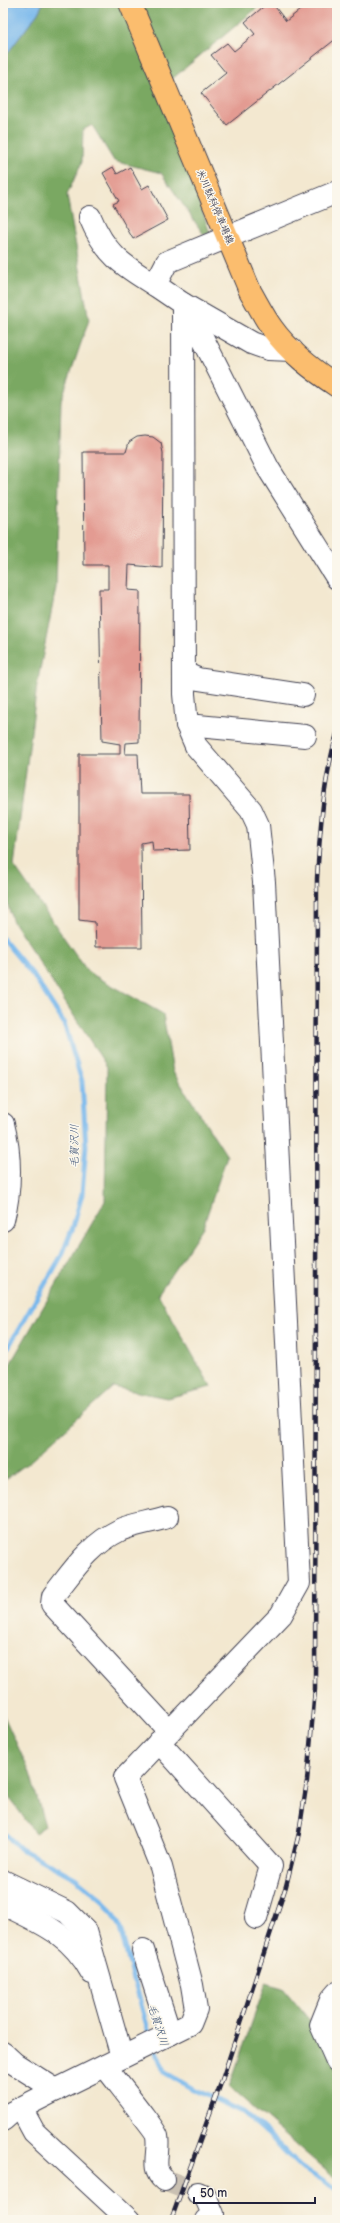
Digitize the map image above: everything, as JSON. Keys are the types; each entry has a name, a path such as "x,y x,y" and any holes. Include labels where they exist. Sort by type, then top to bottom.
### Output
{"main road":[{"name":"米川駄科停車場線","path":"130,3 250,291 272,329 316,372 337,386"}],"street":[{"path":"155,285 167,262 337,192"},
{"path":"90,217 98,235 112,255 131,270 155,285 183,311 203,339 268,468 337,578"},
{"path":"183,311 251,343 268,349 292,350"},
{"path":"129,2220 10,2110 56,2090 190,2024 196,2009 192,1985 161,1867 125,1778 281,1615 299,1583 264,882 258,826 251,810 196,746 187,725 184,673 183,311"},
{"path":"184,673 198,679 303,695"},
{"path":"187,725 305,736"},
{"path":"3,1124 8,1142 9,1176 3,1220"},
{"path":"167,1518 120,1530 99,1543 86,1553 53,1596 52,1604 271,1866 256,1918"},
{"path":"3,1881 67,1912 86,1931 107,2000 120,2059 157,2135 156,2169 158,2176 164,2180"},
{"path":"3,1904 52,1928 72,1944 89,1966 107,2000"},
{"path":"143,1950 168,2035"},
{"path":"337,1993 330,2000 322,2025 337,2061"},
{"path":"3,2053 15,2064 56,2090"},
{"path":"198,2193 205,2196 213,2214 206,2220"}],"green space":[{"path":"43,3 263,3 172,79 157,81 210,233 204,235 161,173 114,161 92,125 83,130 82,162 67,195 89,320 61,401 56,588 37,685 14,866 88,972 163,1014 173,1072 227,1156 203,1227 158,1294 211,1387 167,1398 113,1387 28,1463 3,1481 3,1376 105,1201 107,1067 12,920 3,887 3,59 38,13"},
{"path":"3,1714 30,1773 45,1826 35,1833 3,1789"},
{"path":"266,1983 283,1988 337,2053 337,2180 229,2087"}],"water":[{"path":"3,3 43,3 38,13 3,59"}],"building":[{"path":"268,3 272,3 286,21 309,3 337,3 337,38 227,125 201,93 226,73 211,55 227,43 234,51 255,34 245,22"},
{"path":"113,167 117,174 130,167 142,189 149,185 168,220 133,239 113,204 119,201 103,173"},
{"path":"137,437 153,437 161,443 163,453 162,568 129,565 128,590 140,591 139,742 126,743 125,754 138,754 140,794 189,794 190,850 153,851 152,841 141,843 142,947 96,947 95,922 79,920 79,754 120,754 120,744 102,741 99,589 108,589 108,565 84,565 83,452 126,452 129,442"}],"waterway":[{"name":"毛賀沢川","path":"3,939 33,975 64,1023 82,1081 86,1146 82,1194 73,1227 62,1255 3,1356"},
{"name":"毛賀沢川","path":"3,1832 21,1849 75,1878 103,1901 119,1925 150,2037"},
{"name":"毛賀沢川","path":"154,2047 164,2072 193,2089 243,2112 267,2133 300,2167 337,2190"}],"tunnel":[{"path":"164,2180 198,2193"}],"railway":[{"path":"171,2220 221,2083 286,1886 299,1833 307,1781 315,1689 317,879 325,788 337,734"}]}
